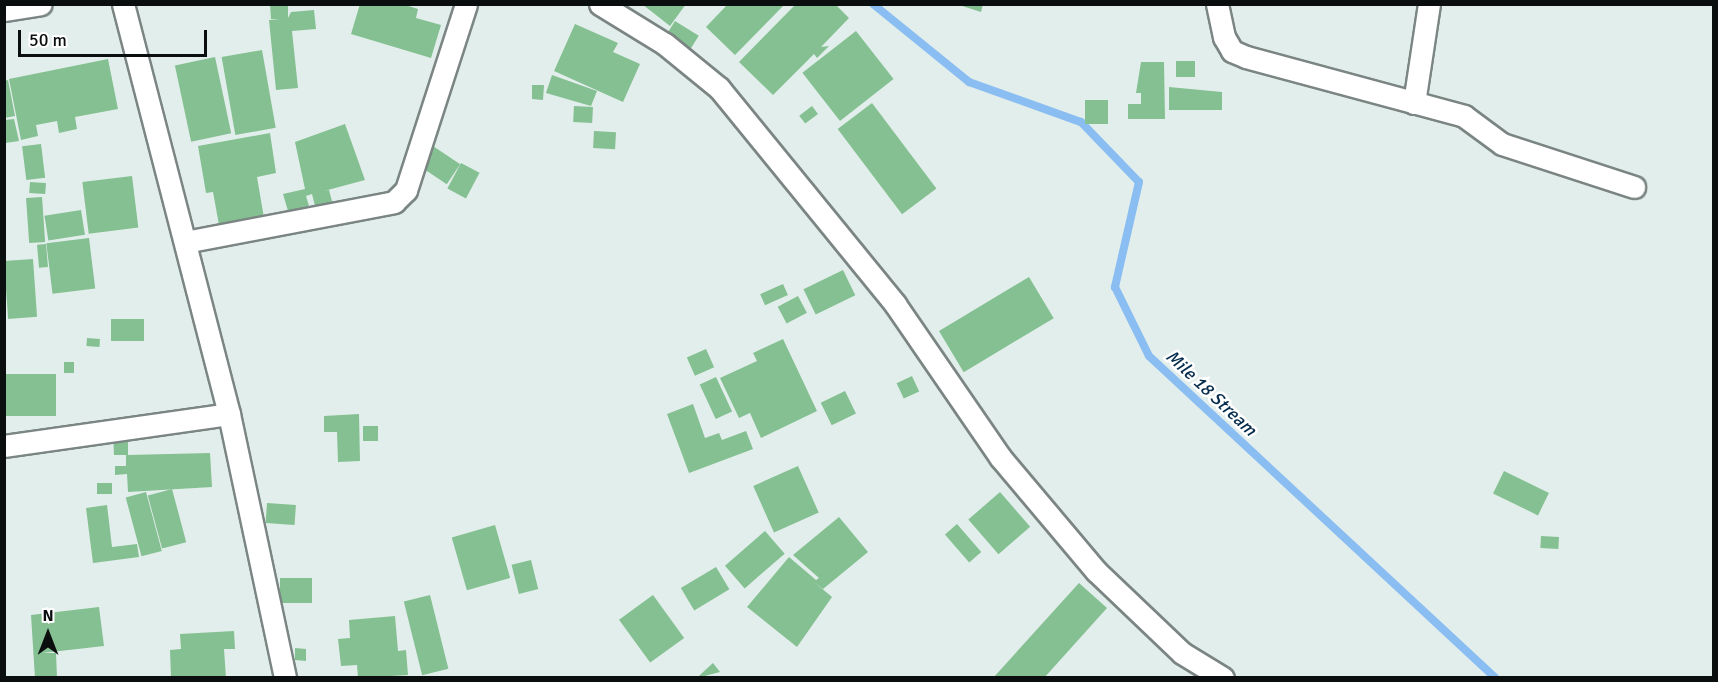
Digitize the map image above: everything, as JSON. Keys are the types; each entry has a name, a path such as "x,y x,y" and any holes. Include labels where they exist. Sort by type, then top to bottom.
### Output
{"street":[{"path":"4,10 41,4"},
{"path":"123,4 229,414 285,678"},
{"path":"184,242 394,202 406,190 466,4"},
{"path":"600,4 664,44 718,88 895,304 1000,457 1095,571 1182,653 1223,678"},
{"path":"1217,4 1232,51 1475,120 1502,144 1634,187"},
{"path":"1414,103 1430,4"},
{"path":"4,446 229,414"}],"building":[{"path":"270,4 288,4 288,18 291,12 314,10 316,29 292,31 298,88 276,90 269,20 280,19 271,19"},
{"path":"360,4 402,4 418,9 416,18 441,25 431,58 351,34"},
{"path":"642,4 686,4 670,26"},
{"path":"728,4 785,4 735,55 706,27"},
{"path":"796,4 835,4 849,18 821,47 829,46 817,58 814,54 773,95 739,62"},
{"path":"956,4 983,4 981,12"},
{"path":"675,21 699,36 688,53 664,38"},
{"path":"575,24 618,43 613,52 640,64 623,102 554,71"},
{"path":"856,31 894,79 840,121 802,73"},
{"path":"262,50 276,128 235,135 222,57"},
{"path":"215,57 231,133 191,142 175,66"},
{"path":"108,59 118,109 75,117 77,129 59,133 57,121 36,125 38,136 21,140 9,79"},
{"path":"1176,61 1195,61 1195,77 1176,77"},
{"path":"1141,62 1164,62 1165,119 1128,119 1128,104 1141,104 1141,93 1136,93"},
{"path":"552,75 597,91 591,106 546,93"},
{"path":"8,80 15,116 4,118 4,81"},
{"path":"532,85 544,85 543,100 532,99"},
{"path":"1169,87 1222,92 1222,110 1169,110"},
{"path":"1085,100 1108,100 1108,124 1085,124"},
{"path":"872,103 936,188 902,214 838,129"},
{"path":"574,106 593,107 592,123 573,122"},
{"path":"812,106 818,114 805,124 799,116"},
{"path":"14,119 19,141 5,143 5,120"},
{"path":"345,124 365,180 324,191 329,190 333,205 316,210 312,194 306,196 309,206 288,211 283,194 305,189 295,142"},
{"path":"594,131 616,132 615,149 593,148"},
{"path":"270,133 276,173 257,177 264,218 219,225 213,192 206,193 198,146"},
{"path":"427,142 460,164 447,184 414,162"},
{"path":"41,144 45,178 26,180 22,146"},
{"path":"461,163 480,173 466,198 447,189"},
{"path":"132,176 138,228 89,234 82,182"},
{"path":"30,182 46,183 45,194 29,193"},
{"path":"42,197 45,242 29,243 26,198"},
{"path":"81,210 85,235 48,240 44,216"},
{"path":"89,238 95,289 53,294 46,243"},
{"path":"46,244 48,267 39,268 37,245"},
{"path":"33,259 37,317 8,319 4,261"},
{"path":"843,270 855,295 816,314 803,289"},
{"path":"1029,277 1054,318 964,372 939,331"},
{"path":"783,284 788,295 765,305 760,294"},
{"path":"798,296 807,313 787,324 778,307"},
{"path":"111,319 144,319 144,341 111,341"},
{"path":"87,338 100,339 99,347 86,346"},
{"path":"783,339 817,411 761,438 750,413 739,418 720,378 757,361 753,353"},
{"path":"706,349 714,367 695,376 687,358"},
{"path":"64,362 74,362 74,373 64,373"},
{"path":"4,374 56,374 56,416 4,416"},
{"path":"912,376 919,391 904,399 897,383"},
{"path":"716,377 732,411 716,419 700,385"},
{"path":"845,391 856,413 832,425 821,403"},
{"path":"693,404 705,438 719,433 722,440 746,431 753,449 689,473 667,414"},
{"path":"359,414 360,461 338,462 337,432 324,432 324,416"},
{"path":"363,426 378,426 378,441 363,441"},
{"path":"113,432 128,432 128,455 210,453 212,487 128,492 127,474 115,475 115,466 126,466 126,455 114,455"},
{"path":"798,466 819,513 774,533 753,486"},
{"path":"1504,471 1549,493 1538,515 1493,493"},
{"path":"97,483 112,483 112,494 97,494"},
{"path":"172,489 186,542 162,549 148,495"},
{"path":"146,492 162,551 142,556 126,497"},
{"path":"1000,492 1030,527 998,554 968,520"},
{"path":"267,503 296,505 295,525 266,523"},
{"path":"107,505 112,547 137,544 139,557 93,563 86,508"},
{"path":"839,517 868,552 823,589 814,582 832,597 797,647 747,607 789,557 816,580 819,578 793,555"},
{"path":"957,524 981,552 969,562 945,534"},
{"path":"495,525 510,578 467,590 452,537"},
{"path":"765,531 785,554 745,588 725,566"},
{"path":"1541,536 1559,537 1558,549 1540,548"},
{"path":"531,560 538,589 519,594 512,565"},
{"path":"716,567 729,589 694,610 681,588"},
{"path":"280,578 312,578 312,603 280,603"},
{"path":"1079,583 1107,608 1044,678 993,678"},
{"path":"430,595 448,669 422,675 404,602"},
{"path":"653,595 684,638 650,663 619,620"},
{"path":"99,607 104,646 42,653 56,653 57,678 35,678 31,615"},
{"path":"395,616 398,651 406,650 408,675 358,678 357,665 341,666 338,639 350,638 349,620"},
{"path":"234,631 235,649 224,649 226,678 171,678 170,650 181,649 180,634"},
{"path":"295,648 306,649 306,661 295,660"},
{"path":"713,663 720,672 697,678 702,673"}],"waterway":[{"name":"Mile 18 Stream","path":"873,4 969,82 1081,122 1139,182 1115,287 1149,356 1496,678"}]}
